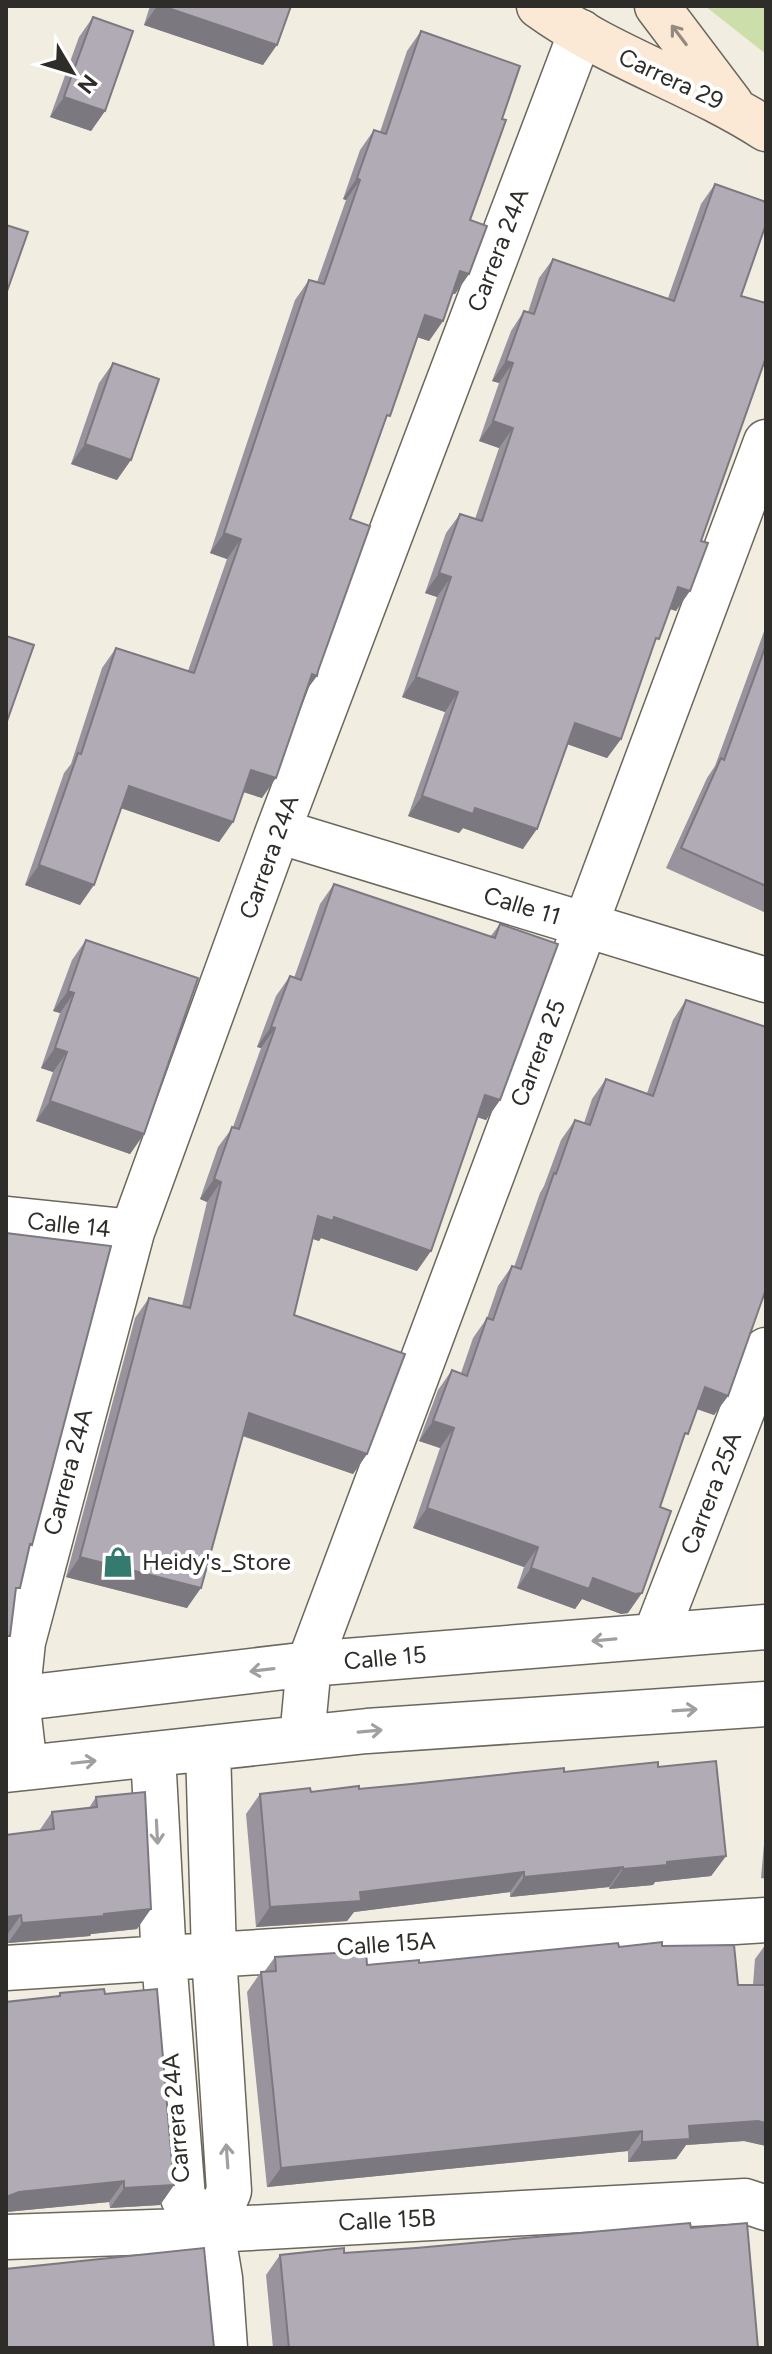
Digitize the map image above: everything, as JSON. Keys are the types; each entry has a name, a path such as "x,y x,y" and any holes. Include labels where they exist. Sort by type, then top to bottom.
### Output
{"main road":[{"name":"Carrera 29","path":"539,6 608,49 750,119"},
{"name":"Carrera 29","path":"657,6 750,119"}],"street":[{"name":"Carrera 24A","path":"16,1769 12,1700 23,1642 132,1232 278,831 581,32"},
{"name":"Carrera 25","path":"302,1738 309,1664 766,442"},
{"name":"Calle 11","path":"278,831 766,980"},
{"name":"Calle 14","path":"6,1219 132,1232"},
{"name":"Carrera 25A","path":"655,1636 766,1350"},
{"name":"Calle 15","path":"12,1700 309,1664 766,1627"},
{"path":"16,1769 367,1731 766,1704"},
{"name":"Carrera 24A","path":"153,1754 164,1959 183,2198 212,2230 229,2191 214,1955 208,1748"},
{"name":"Calle 15A","path":"6,1968 766,1920"},
{"name":"Calle 15B","path":"6,2237 212,2230 678,2203 745,2201 766,2208"},
{"path":"212,2230 220,2278 225,2348"}],"green space":[{"path":"705,6 766,6 766,54"}],"building":[{"path":"162,6 291,6 277,45"},
{"path":"93,17 133,31 105,111 64,97"},
{"path":"421,31 520,66 502,119 506,120 470,220 487,226 469,274 460,271 443,321 425,315 350,519 370,526 317,676 312,674 276,778 251,770 233,822 129,786 94,885 39,865 78,753 81,754 116,648 194,673 241,539 224,533 309,280 324,284 374,130 386,134"},
{"path":"715,184 766,202 766,224 741,296 766,303 766,357 701,541 708,543 690,591 678,587 659,639 656,638 621,739 575,723 537,829 475,808 473,814 422,796 458,692 416,677 451,577 439,573 460,514 482,521 513,428 493,421 513,363 506,361 524,311 534,314 553,259 674,301"},
{"path":"6,225 28,232 6,294"},
{"path":"113,363 159,379 131,460 85,444"},
{"path":"6,636 34,645 6,724"},
{"path":"766,645 766,886 681,848 721,758 724,760"},
{"path":"334,884 495,938 500,924 558,944 500,1100 485,1095 431,1251 334,1217 333,1221 318,1216 294,1315 405,1354 367,1454 249,1413 201,1588 80,1557 149,1298 190,1308 221,1182 214,1179 232,1127 239,1129 290,976 301,980"},
{"path":"86,940 198,978 144,1134 50,1101 67,1052 55,1048 74,993 68,991"},
{"path":"686,1000 766,1027 766,1289 728,1396 705,1387 688,1434 685,1433 660,1507 671,1511 642,1593 635,1594 593,1578 589,1589 531,1568 538,1547 427,1508 454,1428 433,1421 452,1370 467,1376 487,1318 493,1320 512,1266 521,1269 575,1120 590,1125 606,1079 653,1096"},
{"path":"6,1233 111,1246 32,1545 20,1588 16,1588 10,1636 6,1636"},
{"path":"716,1761 726,1856 667,1862 667,1865 524,1877 524,1872 360,1892 361,1901 270,1907 260,1794 310,1788 311,1792 359,1786 359,1789 564,1768 564,1772 658,1762 658,1767"},
{"path":"145,1792 151,1909 22,1923 21,1915 6,1917 6,1835 54,1829 52,1812 97,1807 96,1797"},
{"path":"662,1942 662,1946 734,1945 738,1985 765,1985 766,1974 766,2123 689,2126 690,2139 642,2142 642,2131 281,2168 261,1972 276,1971 275,1957 366,1951 367,1965 419,1960 419,1963 618,1943 619,1947"},
{"path":"104,1989 105,1994 157,1989 174,2185 124,2188 124,2181 19,2192 6,2197 6,2002"},
{"path":"690,2223 691,2228 747,2223 758,2348 289,2348 280,2255 344,2248 344,2253 416,2248"},
{"path":"204,2248 214,2348 6,2348 6,2269"}],"place":[{"name":"Heidy's_Store","path":"118,1562"}]}
